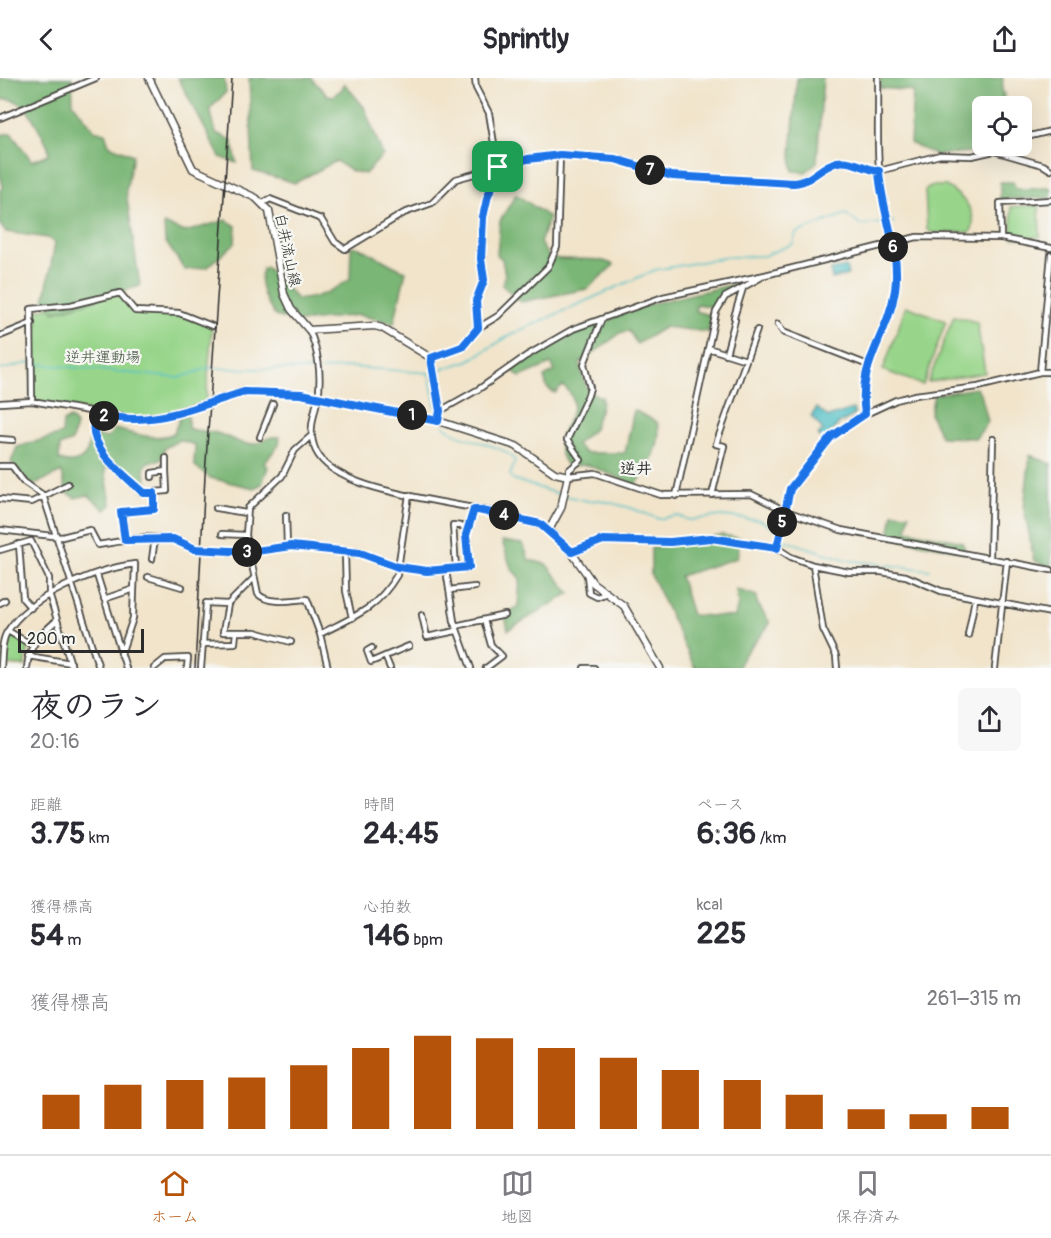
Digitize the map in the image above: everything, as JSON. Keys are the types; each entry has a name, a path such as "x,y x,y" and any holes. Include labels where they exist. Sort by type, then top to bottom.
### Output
{"main road":[{"name":"白井流山線","path":"149,78 186,157 194,169 263,203 272,221 286,301 309,330"},
{"path":"309,330 375,326 431,358 440,411 438,421 516,446 550,470 568,476 561,508 549,530 572,552 587,575 624,606 660,668"}],"street":[{"path":"0,118 96,78"},
{"path":"475,78 476,88 489,113 499,174 488,195 483,217 481,259 484,280 476,301 478,328"},
{"path":"865,414 862,393 868,365 895,290 892,245 879,171 878,78"},
{"path":"1032,136 1051,131"},
{"path":"263,203 270,199 317,217 326,223 335,242 345,249 396,218 432,203 456,179 528,159 560,155 615,159 672,176 793,183 802,182 827,166 842,162 879,171 940,155 972,156"},
{"path":"431,358 462,347 478,328 498,316 553,261 557,247 560,155"},
{"path":"1012,156 1043,165 1051,170"},
{"path":"1001,238 1000,203 1051,200"},
{"path":"440,411 573,329 601,321 663,297 927,236 1001,238 1051,248"},
{"path":"1040,372 1051,255"},
{"path":"676,496 708,348 720,304 743,287 765,275"},
{"path":"726,354 743,287"},
{"path":"32,401 31,309 71,305 120,293 135,311 179,314 212,326"},
{"path":"601,321 584,364 590,388 567,440 581,460 569,471 568,476 595,473 650,492 676,496 751,494 786,511 841,530 1051,570"},
{"path":"0,336 32,323"},
{"path":"778,324 783,332 868,365"},
{"path":"309,330 317,353 318,398 311,421 311,436 321,460 336,473 409,495 532,521 549,530"},
{"path":"712,495 724,447 716,444 757,330"},
{"path":"708,348 746,360"},
{"path":"777,548 790,489 814,457 844,426 896,400 915,395 978,387 1040,372 1051,372"},
{"path":"0,403 32,401 105,416 135,419 165,415 244,392 318,398 438,421"},
{"path":"260,436 273,404"},
{"path":"105,416 94,422 93,436 113,465 144,493 167,491"},
{"path":"311,436 295,450 282,476 253,501 246,513 246,535 253,579 258,594 265,600 307,599 320,634 328,668"},
{"path":"0,439 13,440"},
{"path":"990,559 993,439"},
{"path":"166,458 167,491 170,496"},
{"path":"0,465 12,466 24,482 44,495 99,668"},
{"path":"152,477 152,474 166,471"},
{"path":"0,499 32,502 68,484"},
{"path":"125,540 121,512 154,509 154,493"},
{"path":"320,634 373,606 392,583 398,567 409,495"},
{"path":"216,508 246,513"},
{"path":"0,530 72,536 90,530 95,544 155,538 173,539 198,550 249,552 287,546 360,553 398,567 446,570 469,567 466,535 474,509"},
{"path":"286,515 287,546"},
{"path":"456,568 453,525 469,527"},
{"path":"222,534 246,535"},
{"path":"152,560 155,538"},
{"path":"572,552 603,540 670,542 711,538 777,548 790,557 813,565 849,572 882,572 906,576 941,591 1051,613"},
{"path":"0,550 31,541 49,578 49,594 72,666"},
{"path":"19,544 23,599 31,608"},
{"path":"345,552 346,591 352,618"},
{"path":"995,668 1007,561"},
{"path":"2,668 3,646 8,631 31,608 49,594 72,582 135,564 133,618 121,654"},
{"path":"813,565 823,629 836,656 837,668"},
{"path":"446,570 456,628 471,668"},
{"path":"97,575 126,668"},
{"path":"148,577 182,587"},
{"path":"253,579 228,604 223,633 255,632 291,642"},
{"path":"449,590 475,587"},
{"path":"104,599 134,589"},
{"path":"968,635 975,599"},
{"path":"201,668 206,603 228,604"},
{"path":"422,615 427,637 505,615"},
{"path":"27,668 32,645 57,620"},
{"path":"484,620 490,645 502,656 486,668"},
{"path":"8,631 32,645"},
{"path":"202,644 235,643 236,632"},
{"path":"372,648 367,651 371,662 409,646"},
{"path":"28,656 72,666"},
{"path":"385,656 390,668"},
{"path":"154,668 165,659 188,658 188,668"},
{"path":"584,668 594,668"}],"green space":[{"path":"0,78 72,78 73,103 94,130 105,133 109,145 133,155 126,191 140,286 55,312 44,302 55,243 48,238 6,232 0,225 0,191 3,187 0,173 0,135 11,133 32,161 49,154 48,146 35,121 24,107 9,99 0,100"},
{"path":"178,78 224,78 226,92 210,109 216,133 232,140 237,163 220,157"},
{"path":"249,78 311,78 327,95 333,96 342,89 344,83 364,107 383,155 365,174 351,171 336,161 295,183 253,171"},
{"path":"797,78 823,78 817,162 806,172 793,171 791,155"},
{"path":"880,78 1003,78 1002,96 972,96 972,152 935,155 910,143 913,91 880,88"},
{"path":"981,91 1005,93 1004,96 980,96"},
{"path":"1000,182 1013,182 1016,189 1051,188 1051,198 1000,199"},
{"path":"933,186 946,186 963,199 973,217 971,232 932,233 927,229 925,190"},
{"path":"516,194 549,217 540,243 549,257 591,259 614,265 587,289 521,302 502,285 505,275 502,259 497,255 500,221"},
{"path":"1039,205 1040,237 1013,238 1011,207"},
{"path":"226,220 236,226 235,243 208,267 185,270 165,241 164,224 185,232"},
{"path":"351,246 365,250 406,271 394,323 358,315 300,322 275,316 263,294 262,269 266,267 297,299 311,298 350,279"},
{"path":"755,279 724,295 715,308 697,304 695,311 713,316 708,332 665,327 637,344 629,331 622,332 580,363 588,389 602,397 594,429 576,444 585,453 625,453 634,410 657,422 659,430 657,447 636,485 588,465 567,466 561,453 560,442 571,413 573,404 571,395 563,386 555,393 547,388 544,377 555,371 551,364 520,377 511,369 579,329 604,323 634,308"},
{"name":"逆井運動場","path":"116,293 139,312 179,313 212,326 206,403 165,415 135,419 32,401 33,311"},
{"path":"906,306 946,321 923,385 883,370"},
{"path":"954,316 977,322 985,373 928,382"},
{"path":"976,388 981,394 988,422 976,438 941,437 930,414 934,395"},
{"path":"188,415 188,428 217,433 242,443 256,444 271,437 280,437 279,445 264,463 268,467 262,484 254,488 210,478 194,465 195,445 179,440 165,448 161,460 148,462 144,469 149,491 144,491 134,477 113,462 105,469 111,505 105,510 88,495 75,498 66,492 62,472 33,485 19,474 11,462 17,447 62,434 63,422 70,418 76,425 72,441 60,446 59,460 65,462 80,460 86,453 89,442 97,436 108,438 114,429 144,436 167,436 174,433 179,419"},
{"path":"1030,455 1051,464 1051,567 1034,561 1024,508"},
{"path":"893,513 909,514 907,530 962,542 966,552 889,537"},
{"path":"722,535 740,538 737,558 680,576 692,615 735,617 738,604 736,589 757,596 757,603 770,623 744,655 738,668 695,668 651,575 651,548"},
{"path":"502,541 523,544 529,560 546,564 570,593 508,630 505,615 518,606 520,579 511,568"},
{"path":"9,633 29,645 25,666 4,665"}],"water":[{"path":"846,267 848,275 832,279 830,270"},
{"path":"817,408 828,417 853,409 855,415 840,423 823,440 818,435 823,430 811,416"}],"waterway":[{"path":"435,371 468,361 512,334 655,270 728,257 763,256 793,244 796,233 846,214 860,225 894,222"},
{"path":"0,370 28,363 179,378 208,368 316,370"},
{"path":"321,370 349,367 430,373"},
{"path":"429,374 436,407"},
{"path":"443,425 461,436 509,454 515,461 510,475 512,479 561,495"},
{"path":"566,496 588,501 600,500 631,508 659,519 676,515 689,520 722,516 760,520 780,532"},
{"path":"781,539 847,560 930,570"}],"railway":[{"path":"195,668 205,476 232,78"}],"district":[{"name":"逆井","path":"636,468"}],"route":[{"path":"593,156 625,161 672,176 793,183 802,182 836,162 852,163 879,171 895,258 895,290 865,373 862,393 865,414 844,426 831,437 790,489 776,544 777,548 711,538 645,543 603,540 572,552 540,524 474,509 466,535 469,567 446,570 427,571 398,567 360,553 291,546 249,552 195,549 173,539 137,537 125,540 121,512 145,512 154,509 154,493 144,493 113,465 98,446 93,436 94,422 105,416 135,419 165,415 244,392 257,392 301,394 391,414 412,415 438,421 440,411 431,358 456,351 478,328 476,301 484,280 481,259 483,217 488,195 499,174 498,167 540,157 593,156"}]}
